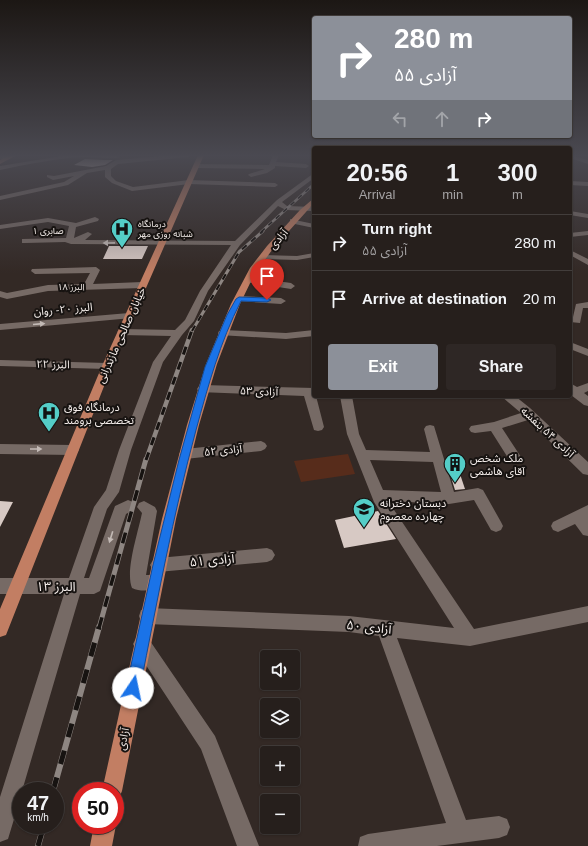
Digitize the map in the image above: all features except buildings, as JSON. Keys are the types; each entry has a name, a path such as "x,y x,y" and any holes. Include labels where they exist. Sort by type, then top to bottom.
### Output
{"main road":[{"name":"خیابان صالحی مازندرانی","path":"0,629 107,366 183,194"},
{"name":"آزادی","path":"114,782 156,573 185,454 209,367 230,315 248,280 276,239 311,205"},
{"path":"101,846 103,834"}],"street":[{"path":"0,198 20,194"},
{"path":"0,831 74,586 101,507 112,492 125,450 158,362 178,333 189,322 204,291 237,243 287,194"},
{"path":"279,201 281,206 287,208 311,205"},
{"path":"572,212 588,216"},
{"path":"21,214 23,223"},
{"path":"73,226 95,219"},
{"path":"0,227 48,220 74,224 73,226"},
{"path":"293,221 312,226"},
{"path":"73,226 70,237 71,242 83,238 88,234"},
{"path":"572,235 588,233"},
{"name":"صابری ۱","path":"25,240 66,240 71,242 237,243"},
{"path":"572,253 588,263"},
{"path":"263,257 297,258 312,255"},
{"path":"35,271 96,270 87,287"},
{"path":"248,280 292,286"},
{"name":"البرز ۱۸","path":"0,294 7,296 48,288 142,286"},
{"path":"239,299 282,301"},
{"path":"572,320 576,321 580,306 588,305"},
{"name":"البرز ۲۰- روان","path":"0,327 129,316"},
{"path":"122,332 178,333"},
{"path":"223,333 286,336 312,333"},
{"path":"572,346 588,353"},
{"name":"البرز ۲۲","path":"0,363 107,366"},
{"path":"573,390 588,387"},
{"name":"آزادی ۵۳","path":"204,389 312,392"},
{"path":"573,390 588,402"},
{"path":"313,398 318,426"},
{"path":"346,398 353,434 381,502 470,638"},
{"name":"آزادی ۵۴ بنفشه","path":"509,398 530,415 588,470"},
{"path":"475,430 530,415"},
{"path":"494,426 515,457"},
{"path":"430,429 449,498"},
{"name":"آزادی ۵۲","path":"185,454 261,446"},
{"path":"0,449 73,450"},
{"path":"362,455 438,457"},
{"path":"378,495 449,498 478,494 496,526"},
{"name":"البرز ۱۳","path":"0,586 74,586 97,579 120,510 128,506"},
{"name":"آزادی ۵۱","path":"144,507 150,511 138,569 138,583 156,573 266,555"},
{"path":"558,526 583,514 588,530"},
{"name":"آزادی ۵۰","path":"147,616 349,624 470,638 588,614"},
{"path":"385,628 460,832"},
{"path":"142,644 208,743 248,846"},
{"path":"368,845 499,827"}],"shaded area":[{"path":"348,454 355,474 301,482 294,461"}],"railway":[{"path":"261,232 302,194"},
{"path":"192,331 239,252 263,231"},
{"path":"146,460 192,330"},
{"path":"99,628 146,459"},
{"path":"56,782 99,627"},
{"path":"38,846 41,834"}],"place":[{"name":"درمانگاه شبانه روزی مهر","path":"122,248"},
{"name":"درمانگاه فوق تخصصی برومند","path":"49,432"},
{"name":"ملک شخص آقای هاشمی","path":"455,484"},
{"name":"دبستان دخترانه چهارده معصوم","path":"364,528"}],"route":[{"path":"133,688 158,565 209,367 230,315 239,299 267,300"}]}
